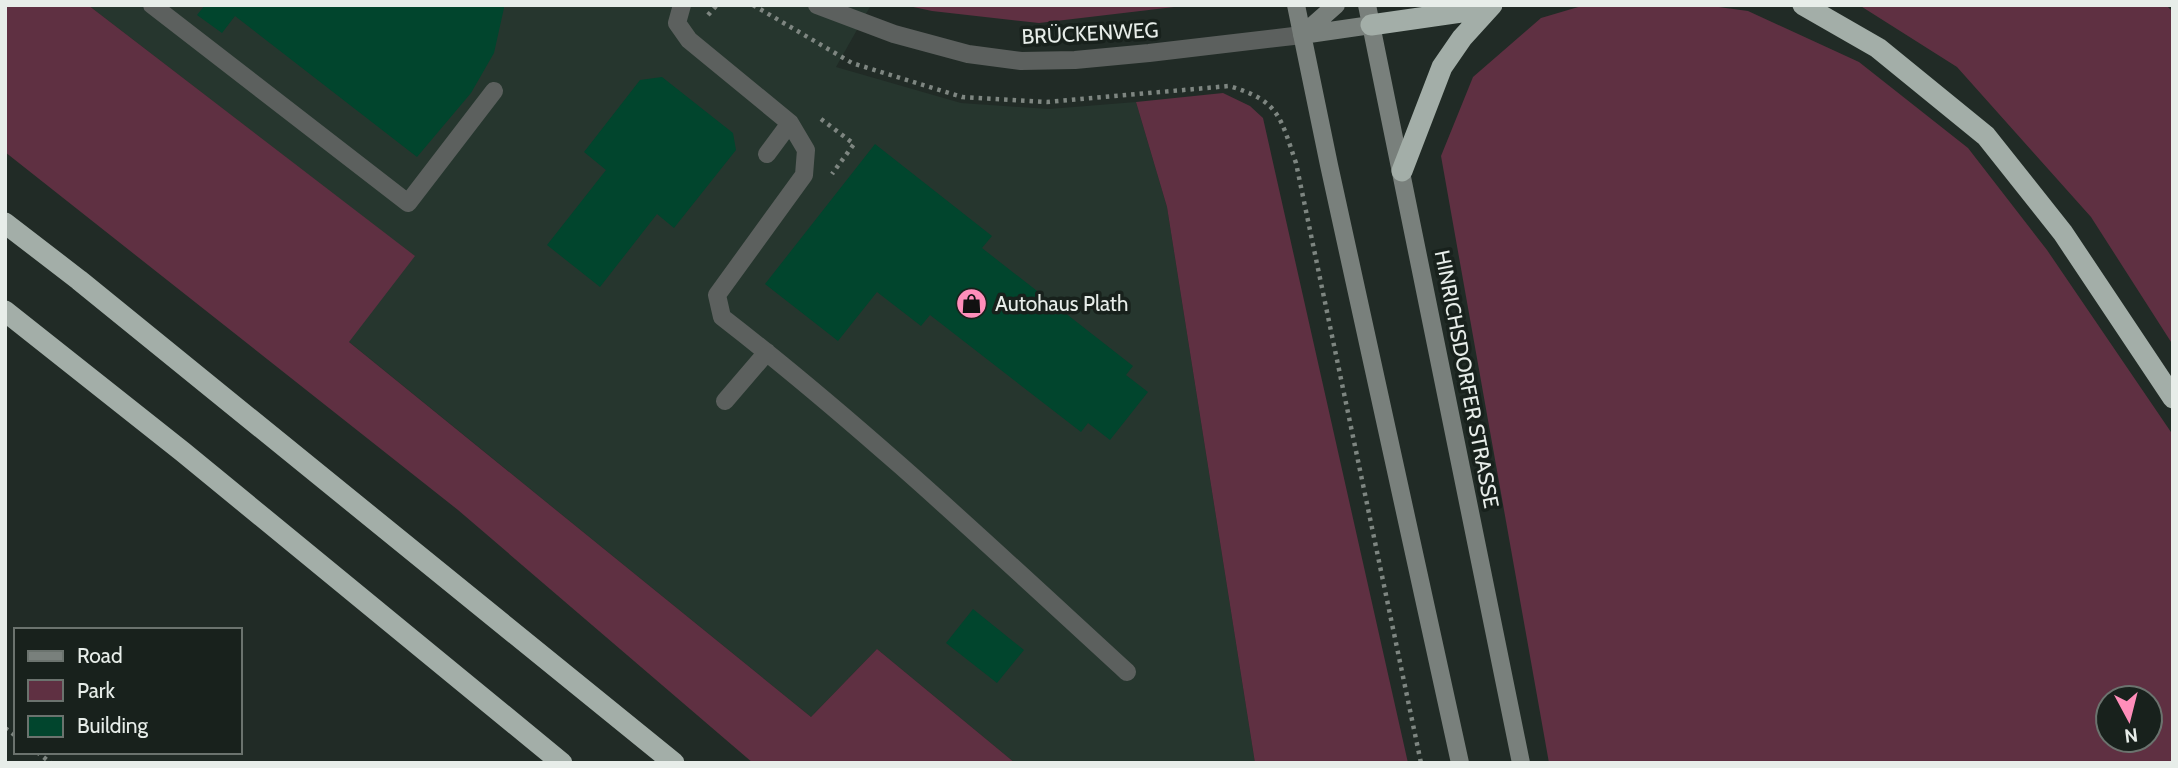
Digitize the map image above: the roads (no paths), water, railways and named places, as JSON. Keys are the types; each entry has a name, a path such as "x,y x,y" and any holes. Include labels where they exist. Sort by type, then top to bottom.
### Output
{"highway":[{"path":"1803,5 1878,48 1986,136 2063,233 2173,398"},
{"path":"1369,15 1490,6"},
{"path":"1402,171 1441,67 1490,6"},
{"path":"5,223 674,763"},
{"path":"5,311 183,452 562,763"}],"main road":[{"path":"1296,5 1460,763"},
{"path":"1303,35 1336,5"},
{"name":"BRÜCKENWEG","path":"1303,35 1369,15"},
{"name":"HINRICHSDORFER STRASSE","path":"1369,15 1521,763"}],"street":[{"path":"152,5 408,203 494,91"},
{"path":"682,5 677,23 689,40 790,123 806,150 804,175 717,295 722,317 911,475 1127,672"},
{"name":"BRÜCKENWEG","path":"817,5 894,34 968,54 1021,61 1149,54 1303,35"},
{"path":"767,154 790,123"},
{"path":"725,401 767,352"}],"place":[{"name":"Autohaus Plath","path":"972,303"}]}
